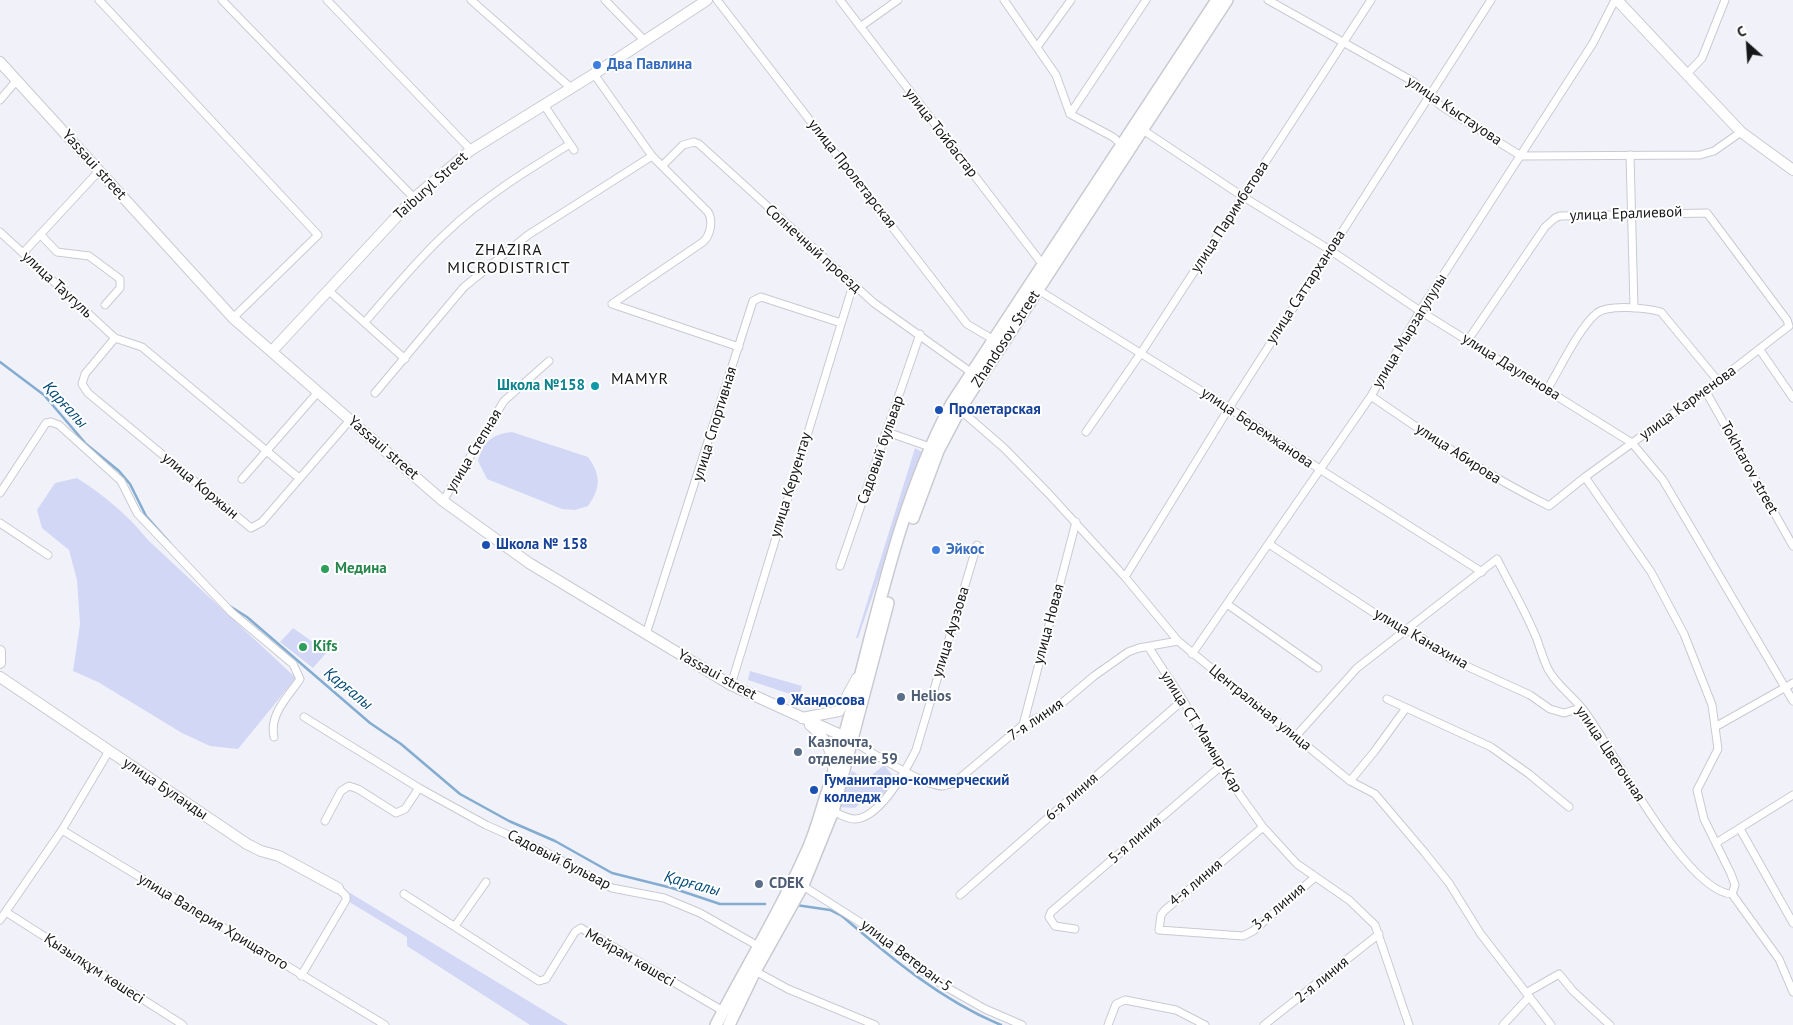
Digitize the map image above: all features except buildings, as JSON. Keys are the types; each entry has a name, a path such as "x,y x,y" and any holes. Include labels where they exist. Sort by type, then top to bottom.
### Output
{"main road":[{"name":"Taiburyl Street","path":"272,351 414,198 471,150 594,74 707,0"},
{"name":"Zhandosov Street","path":"847,738 901,554 938,451 972,373 994,340 1034,288 1043,265 1122,145 1140,127 1217,0"},
{"name":"Zhandosov Street","path":"847,738 847,720 896,546 930,448 1140,127 1227,0"},
{"path":"1616,0 1741,132 1793,170"},
{"name":"Yassaui street","path":"0,62 233,318 443,501 529,563 730,685 847,738"},
{"path":"0,651 0,663"},
{"path":"802,718 839,711 860,673"},
{"name":"улица Буланды","path":"0,677 247,844 261,851 279,856 338,888"},
{"path":"802,718 819,733 833,756 829,788"},
{"path":"798,883 847,738"},
{"path":"729,1025 832,811 847,738"},
{"path":"716,1025 758,946 784,909"}],"street":[{"path":"99,0 318,234 233,318"},
{"path":"222,0 414,198"},
{"path":"328,0 471,150"},
{"path":"471,0 571,88"},
{"path":"605,0 644,40"},
{"name":"улица Пролетарская","path":"717,0 968,324 994,340"},
{"name":"улица Тойбастар","path":"840,0 1043,265"},
{"path":"860,27 898,0"},
{"path":"1004,0 1062,87 1064,100 1070,114 1113,137 1122,145"},
{"path":"1037,47 1071,0"},
{"path":"1070,114 1146,0"},
{"name":"улица Кыстауова","path":"1268,0 1414,82 1441,106 1521,156"},
{"name":"улица Паримбетова","path":"1086,432 1141,353 1371,0"},
{"name":"улица Саттарханова","path":"1125,577 1229,408 1491,0"},
{"name":"улица Мырзагулулы","path":"1192,654 1371,396 1420,311 1593,43 1616,0"},
{"path":"1686,75 1702,58 1725,0"},
{"path":"594,74 652,156 710,214 707,239 612,304 739,347"},
{"path":"0,100 17,80"},
{"path":"365,322 414,266 451,228 496,191 572,147 544,105"},
{"name":"улица Дауленова","path":"1140,127 1242,196 1330,250 1420,311 1632,443 1663,480 1793,702"},
{"path":"1521,156 1700,154 1714,151 1741,132"},
{"name":"Солнечный проезд","path":"662,166 683,145 694,142 699,144 874,303 920,334 972,373"},
{"path":"1630,155 1634,308"},
{"path":"375,393 406,359 464,287 528,235 652,156"},
{"path":"23,253 99,171"},
{"name":"улица Ералиевой","path":"1468,340 1550,221 1560,216 1707,213 1787,320 1789,326"},
{"name":"улица Таугуль","path":"0,232 114,338"},
{"path":"40,234 57,252 89,256 120,279 120,288 105,305"},
{"name":"улица Керуентау","path":"730,685 853,285"},
{"name":"улица Беремжанова","path":"1034,288 1229,408 1321,470 1482,572"},
{"path":"328,290 406,359"},
{"name":"улица Спортивная","path":"646,634 756,298 761,297 841,323"},
{"path":"1547,390 1589,321 1599,312 1613,308 1656,311 1667,318 1718,382"},
{"name":"улица Карменова","path":"1549,506 1585,477 1718,382 1789,326"},
{"name":"Садовый бульвар","path":"840,566 920,334"},
{"path":"114,338 142,347 299,478"},
{"name":"улица Коржын","path":"114,338 85,374 82,384 88,393 251,528 262,522 350,420"},
{"path":"1760,350 1793,398"},
{"name":"улица Степная","path":"443,501 504,401 549,361"},
{"name":"Tokhtarov street","path":"1705,390 1793,546"},
{"path":"242,480 318,392"},
{"name":"улица Абирова","path":"1371,396 1462,458 1508,486 1549,506"},
{"name":"Центральная улица","path":"956,406 1004,448 1076,522 1178,641 1192,654 1350,781 1376,794 1450,883 1480,933 1551,1025"},
{"path":"0,493 46,423 52,422 59,426 121,481 137,513 231,612 293,664 300,679 273,718 274,737"},
{"path":"887,432 930,448"},
{"path":"1585,477 1651,572 1684,634 1712,705 1718,749 1697,790 1704,819 1735,885 1732,894 1779,959 1793,992"},
{"name":"улица Новая","path":"1023,725 1076,522"},
{"path":"0,524 48,555"},
{"name":"улица Канахина","path":"1269,544 1391,624 1416,634 1451,659 1530,695 1550,709 1564,713 1581,708"},
{"name":"улица Ауэзова","path":"832,811 856,819 865,816 885,800 905,772 916,750 977,545"},
{"name":"улица Цветочная","path":"1482,572 1498,559 1535,635 1548,670 1581,708 1643,804 1694,871 1725,894 1732,894"},
{"path":"1296,736 1357,668 1404,629 1482,572"},
{"path":"1227,604 1318,668"},
{"name":"7-я линия","path":"847,738 905,772 936,785 944,786 954,783 1023,725 1055,709 1094,676 1128,652 1178,641"},
{"name":"улица СТ Мамыр-Кар","path":"1149,648 1183,700 1220,768 1263,827 1297,864 1314,878 1349,900 1375,925 1407,1024"},
{"path":"1715,727 1793,683"},
{"path":"1387,699 1491,747 1529,774 1569,807"},
{"name":"6-я линия","path":"960,895 1183,700"},
{"path":"1350,781 1406,708"},
{"name":"Садовый бульвар","path":"304,717 419,788 486,825 540,849 612,888 664,898 700,913 758,946"},
{"path":"0,920 62,830 109,751"},
{"name":"5-я линия","path":"1075,930 1054,926 1049,917 1051,912 1220,768"},
{"path":"325,821 340,791 349,786 358,789 396,813 406,809 419,788"},
{"path":"1716,843 1740,830 1793,795"},
{"name":"4-я линия","path":"1243,936 1159,930 1160,920 1165,910 1263,827"},
{"name":"улица Валерия Хрищатого","path":"62,830 301,976 346,900 346,896 338,888"},
{"path":"1740,830 1793,923"},
{"name":"3-я линия","path":"1243,936 1314,878"},
{"path":"455,926 486,882"},
{"name":"улица Ветеран-5","path":"798,883 877,933 920,969 946,987 986,1009 1022,1025"},
{"name":"Мейрам көшесі","path":"404,894 539,982 546,979 575,932 581,928 723,1011"},
{"name":"Қызылқұм көшесі","path":"6,912 183,1025"},
{"name":"2-я линия","path":"1264,1025 1379,934"},
{"path":"755,971 788,989 875,1025"},
{"path":"1503,1025 1527,995 1560,974 1573,991 1610,1025"},
{"path":"301,976 385,1025"},
{"path":"1108,1025 1116,1004 1125,1000 1176,1010 1205,1025"}],"shaded area":[{"path":"512,432 588,457 595,470 598,482 588,506 575,510 562,509 487,479 478,461 480,454 489,440"},
{"path":"915,448 922,452 858,638 856,638"},
{"path":"77,478 124,514 148,540 296,678 238,749 210,746 182,733 98,682 73,671 80,624 77,580 69,550 42,528 37,510 55,483"},
{"name":"Kifs","path":"293,628 327,652 313,668 280,642"},
{"path":"750,671 802,686 799,697 748,680"},
{"path":"884,765 893,776 886,793 870,806 865,798 855,808 839,807 852,771 866,780"},
{"path":"350,893 568,1025 530,1025 407,946 407,937 346,900 346,896"}],"waterway":[{"name":"Қарғалы","path":"0,362 44,395 86,444 119,471 130,484 146,516 170,543"},
{"name":"Қарғалы","path":"228,605 247,617 370,723 401,744 460,794 509,821 555,841 612,873 672,888 720,904 765,904"},
{"name":"Қарғалы","path":"796,905 830,910 842,916 937,991 1001,1025"}],"place":[{"name":"Два Павлина","path":"597,65"},
{"name":"Школа №158","path":"595,386"},
{"name":"Пролетарская","path":"939,410"},
{"name":"Школа № 158","path":"486,545"},
{"name":"Эйкос","path":"936,550"},
{"name":"Медина","path":"325,569"},
{"name":"Kifs","path":"303,647"},
{"name":"Helios","path":"901,697"},
{"name":"Жандосова","path":"781,701"},
{"name":"Казпочта, отделение 59","path":"798,752"},
{"name":"Гуманитарно-коммерческий колледж","path":"814,790"},
{"name":"CDEK","path":"759,884"}],"district":[{"name":"ZHAZIRA MICRODISTRICT","path":"509,259"},
{"name":"MAMYR","path":"640,379"}]}
